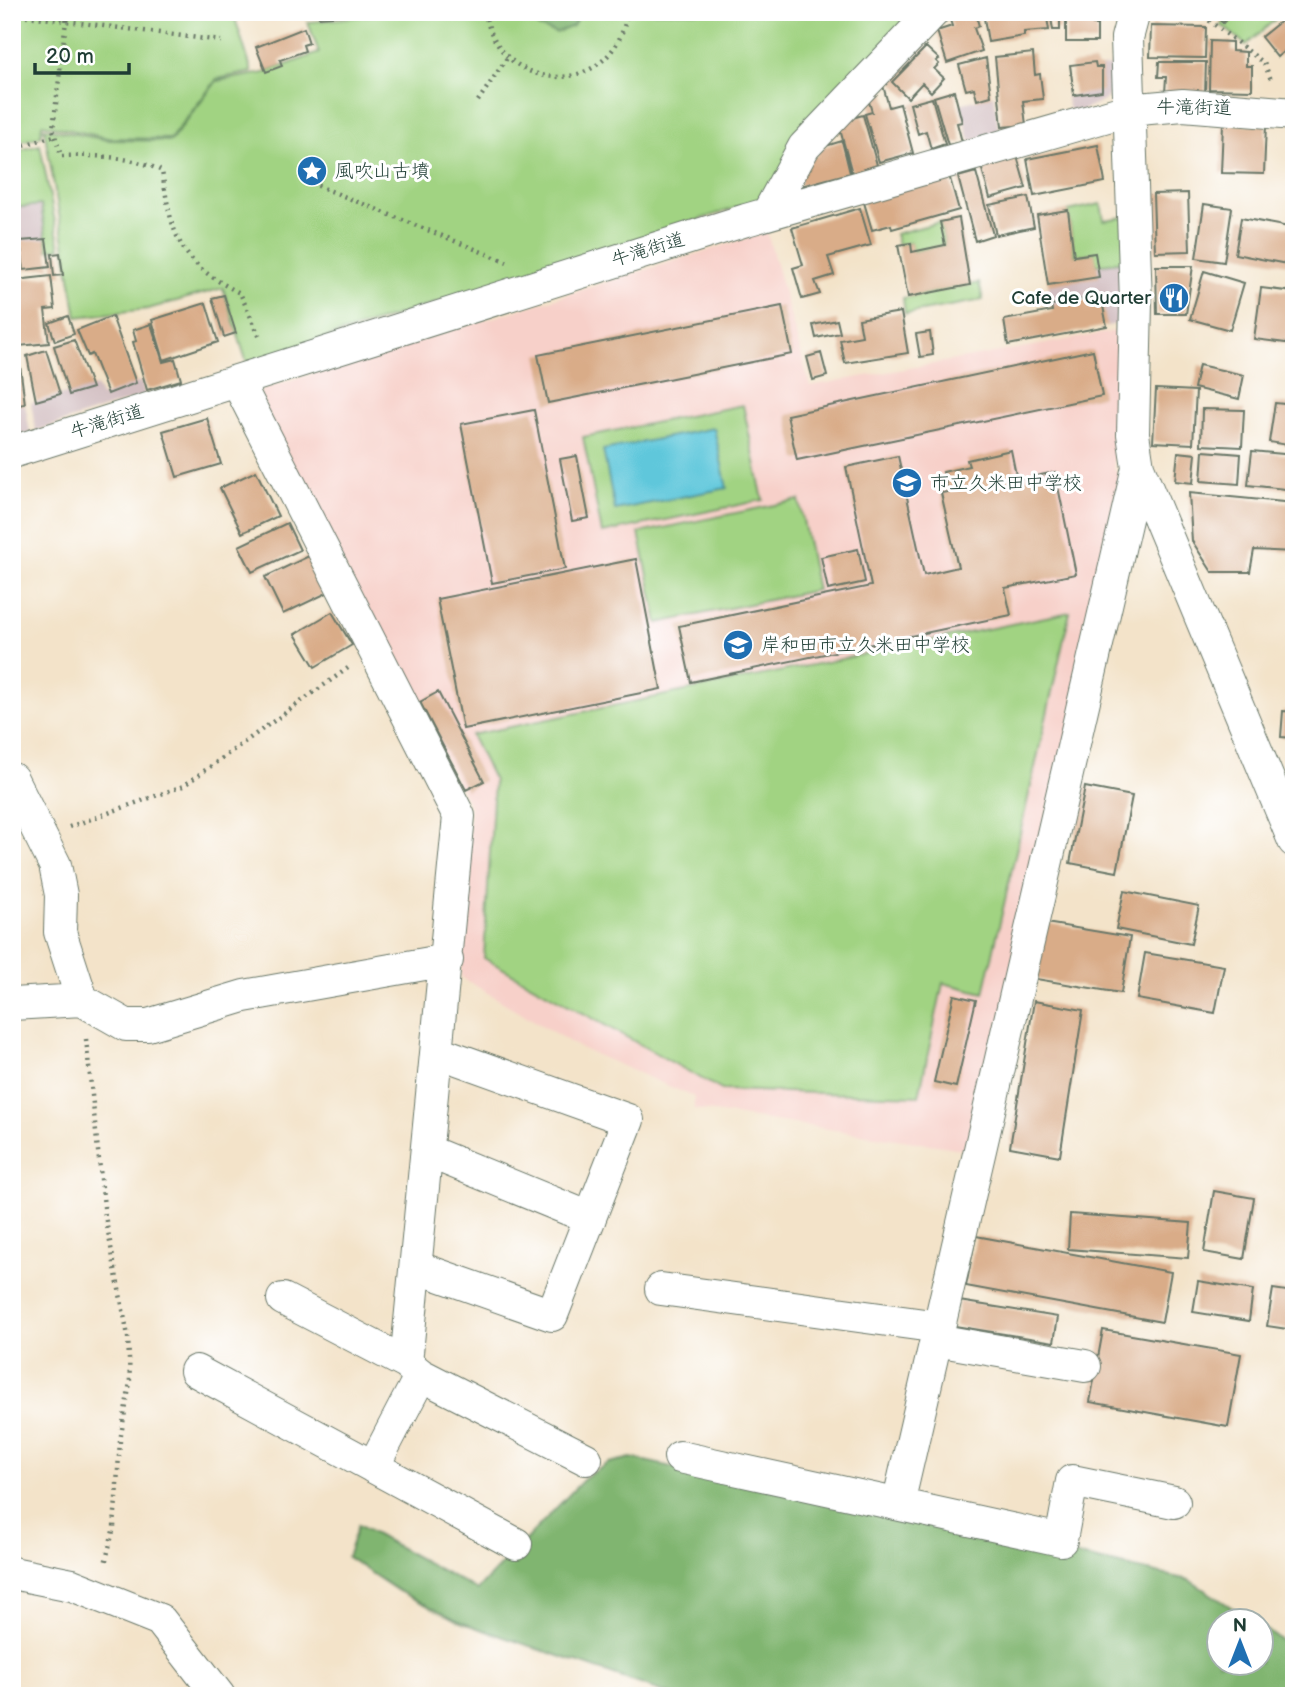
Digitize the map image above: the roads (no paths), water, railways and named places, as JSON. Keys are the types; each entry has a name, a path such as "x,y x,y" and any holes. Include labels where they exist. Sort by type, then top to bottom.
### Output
{"street":[{"path":"768,213 804,147 933,12"},
{"path":"1134,12 1127,38 1136,303 1133,434 1138,467 1294,841"},
{"name":"牛滝街道","path":"12,452 768,213 1128,110 1183,105 1285,112"},
{"path":"237,381 459,816 416,1267 414,1369 373,1467"},
{"path":"898,1504 1138,467"},
{"path":"12,779 55,865 61,895 60,932 82,1000"},
{"path":"12,1004 82,1000 126,1025 148,1025 244,996 447,960"},
{"path":"416,1267 552,1315 628,1120 438,1052"},
{"path":"427,1151 590,1219"},
{"path":"661,1289 938,1334 1085,1366"},
{"path":"283,1299 586,1459"},
{"path":"196,1371 516,1544"},
{"path":"680,1457 1061,1540 1072,1481 1174,1502"},
{"path":"12,1573 72,1585 160,1620 219,1696"}],"water":[{"path":"714,428 727,488 615,510 603,450"}],"place":[{"name":"風吹山古墳","path":"312,171"},
{"name":"Cafe de Quarter","path":"1174,298"},
{"name":"市立久米田中学校","path":"907,483"},
{"name":"岸和田市立久米田中学校","path":"738,645"}]}
